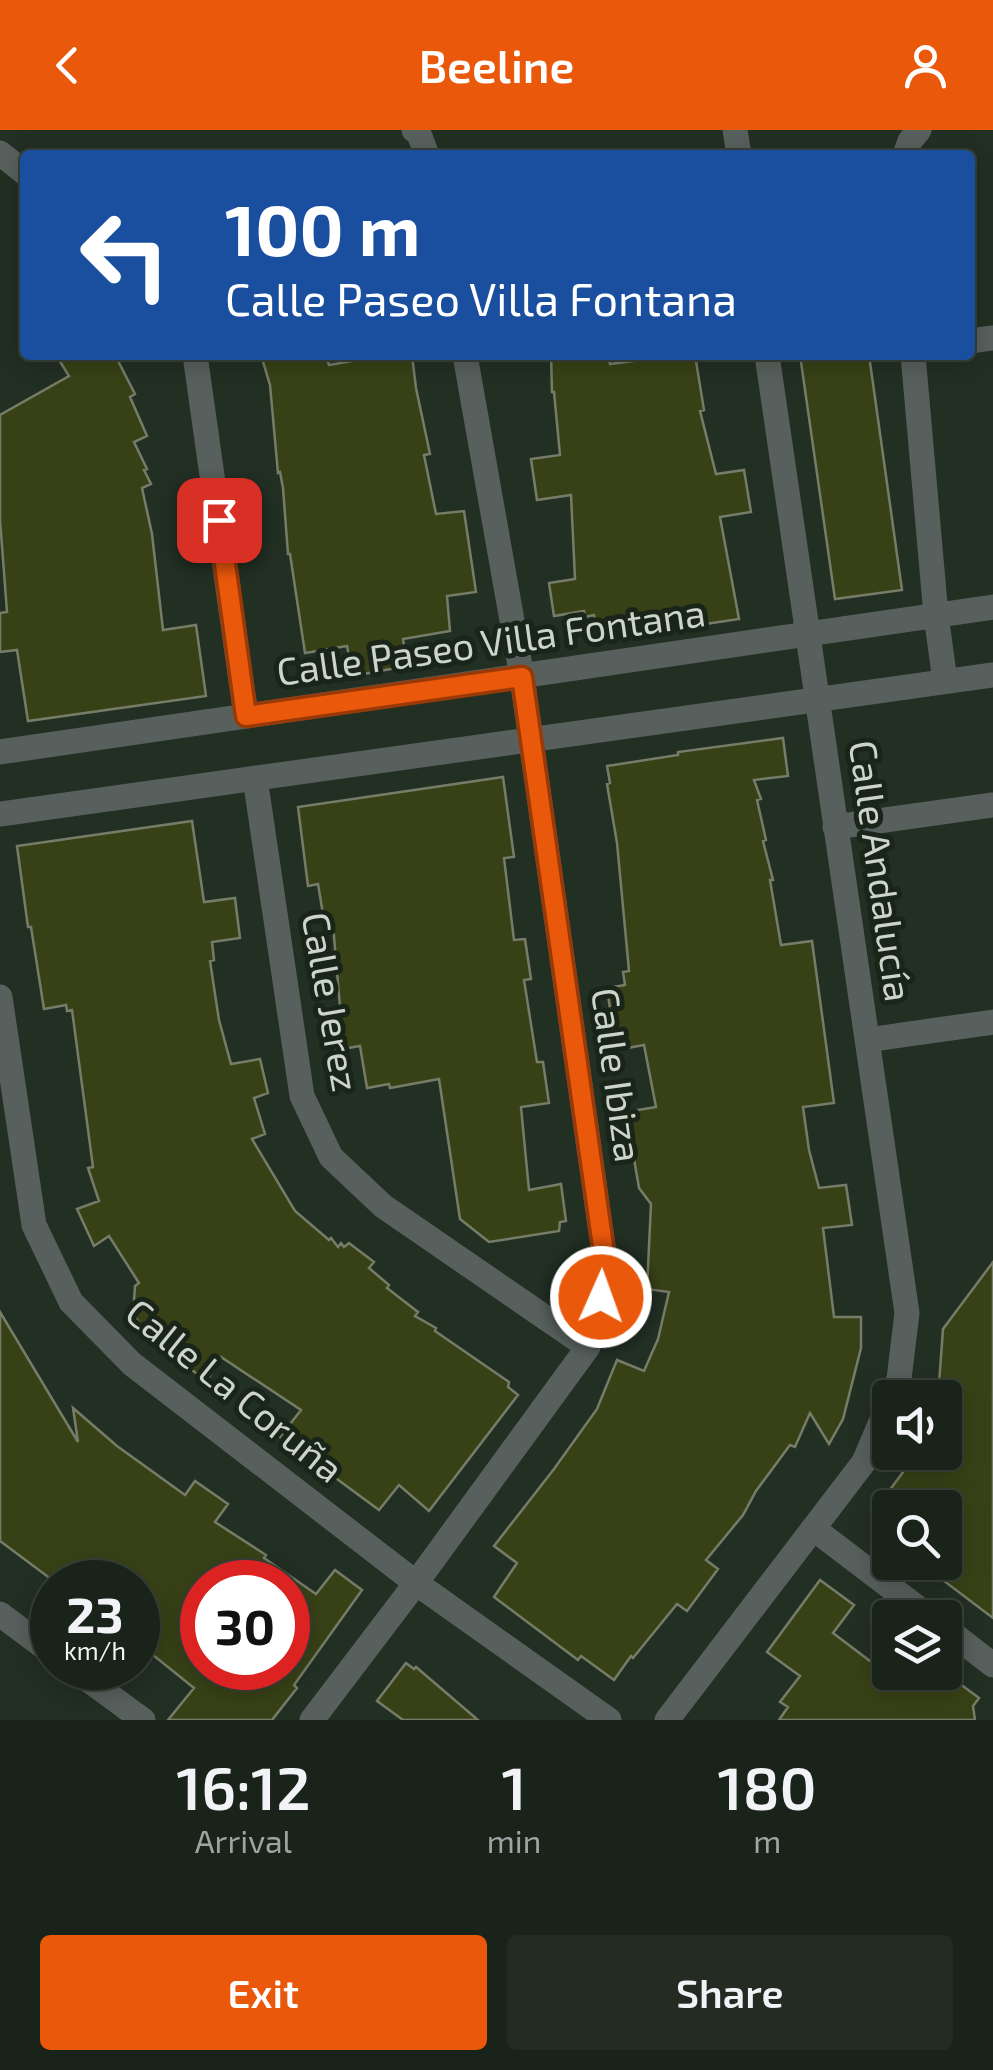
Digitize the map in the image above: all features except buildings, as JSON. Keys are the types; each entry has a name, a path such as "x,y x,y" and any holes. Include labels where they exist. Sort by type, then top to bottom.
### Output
{"street":[{"path":"0,153 20,169"},
{"path":"196,360 246,716"},
{"name":"Calle Ibiza","path":"312,1720 588,1347 601,1297 603,1246 522,677 466,360"},
{"name":"Calle Andalucía","path":"768,360 907,1313 899,1380"},
{"path":"913,360 945,681"},
{"name":"Calle Paseo Villa Fontana","path":"0,752 993,607"},
{"path":"0,814 993,675"},
{"name":"Calle Jerez","path":"255,778 302,1096 331,1157 383,1206 588,1347"},
{"path":"835,827 993,804"},
{"name":"Calle La Coruña","path":"0,997 34,1225 71,1302 132,1364 416,1583 609,1720"},
{"path":"867,1040 993,1022"},
{"name":"Calle Andalucía","path":"667,1720 864,1462 872,1443"},
{"path":"814,1529 907,1600"},
{"path":"0,1614 30,1636"},
{"path":"962,1641 993,1664"},
{"path":"102,1690 143,1720"}],"route":[{"path":"219,520 246,716 522,677 603,1246 601,1297"}]}
